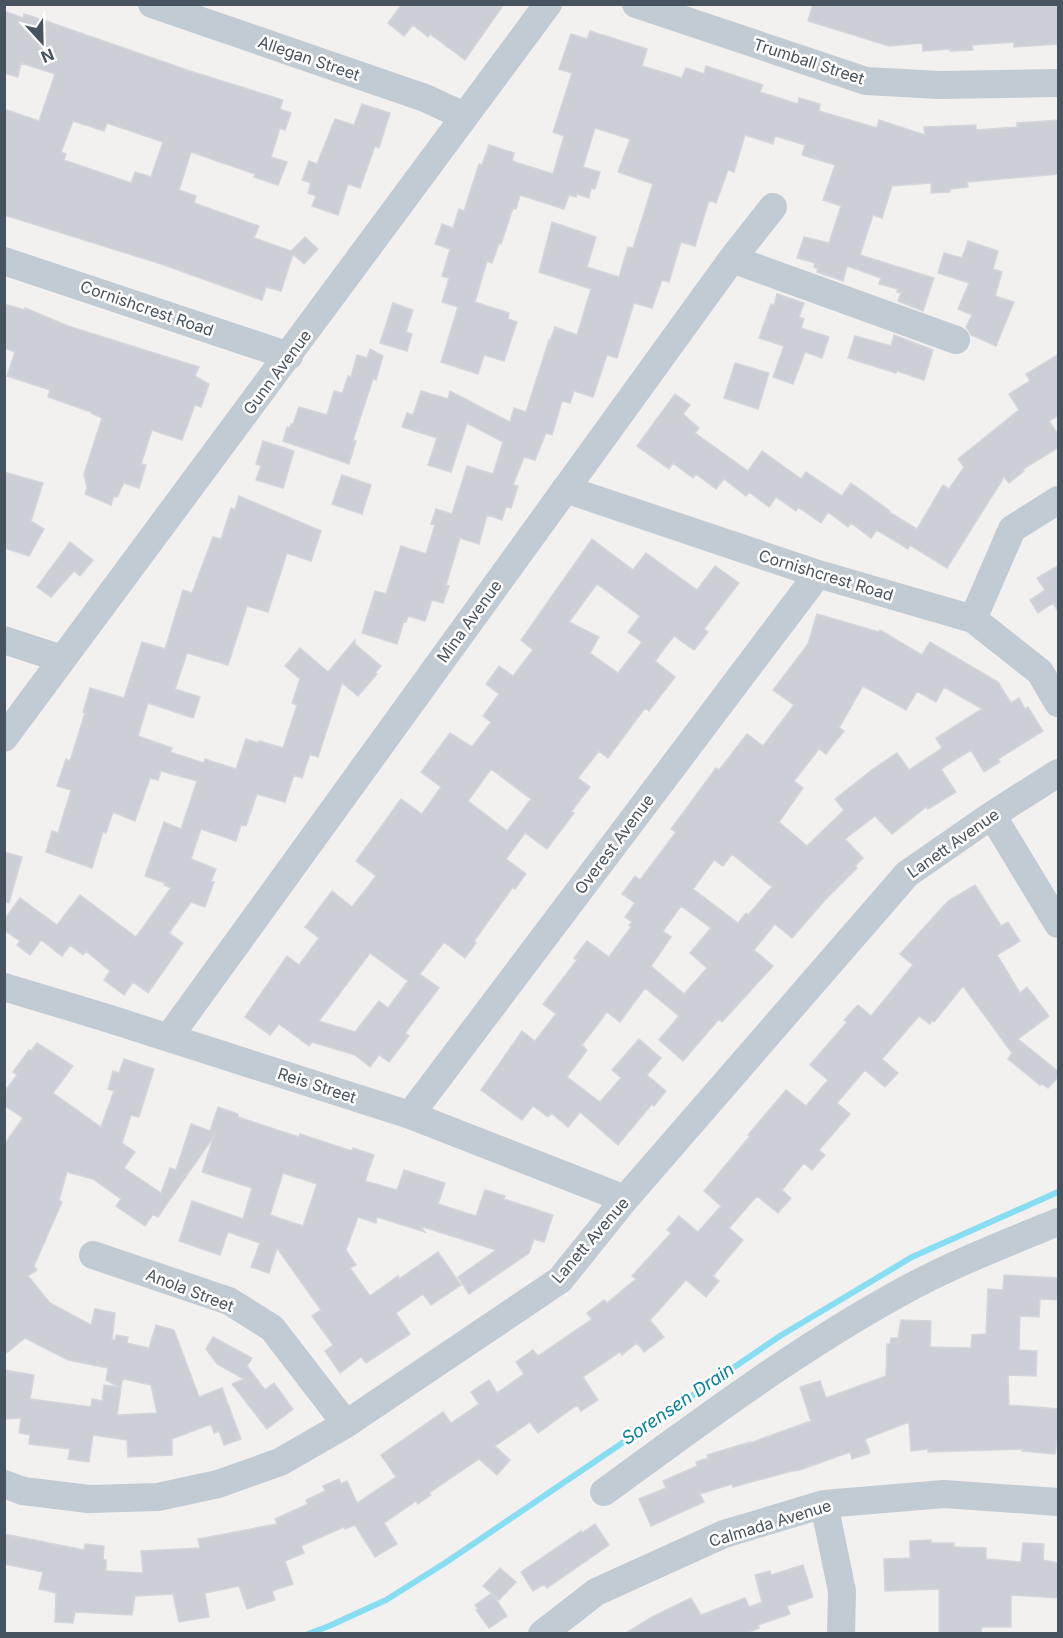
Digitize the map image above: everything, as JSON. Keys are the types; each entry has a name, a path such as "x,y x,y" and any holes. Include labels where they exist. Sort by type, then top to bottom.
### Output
{"street":[{"name":"Allegan Street","path":"152,4 425,98 464,116"},
{"name":"Gunn Avenue","path":"4,738 548,4"},
{"name":"Trumball Street","path":"636,4 866,81 939,85 1059,83"},
{"name":"Mina Avenue","path":"169,1037 732,259 773,207"},
{"path":"732,259 956,340"},
{"name":"Cornishcrest Road","path":"4,261 289,356"},
{"name":"Cornishcrest Road","path":"565,489 818,574 973,619 1040,672 1059,703"},
{"path":"973,619 1012,529 1059,500"},
{"name":"Overest Avenue","path":"410,1114 818,574"},
{"path":"4,640 62,659"},
{"name":"Lanett Avenue","path":"4,1484 23,1491 88,1499 158,1497 218,1484 280,1462 346,1424 560,1280 625,1199 907,874 992,815 1059,773"},
{"path":"992,815 1059,924"},
{"name":"Reis Street","path":"4,987 410,1114 625,1199"},
{"path":"604,1492 782,1363 887,1300 1001,1245 1059,1222"},
{"name":"Anola Street","path":"93,1255 229,1301 272,1328 346,1424"},
{"name":"Calmada Avenue","path":"542,1634 596,1592 606,1587 724,1534 824,1504 944,1494 1059,1502"},
{"path":"824,1504 842,1591 841,1634"}],"building":[{"path":"402,4 504,4 465,60 430,34 428,37 413,25 404,36 388,23"},
{"path":"813,4 1059,4 1059,44 1014,47 1014,42 972,45 973,50 950,51 950,49 923,51 922,43 889,46 808,21"},
{"path":"4,11 23,18 24,14 43,20 190,71 283,100 280,109 291,113 285,130 280,128 271,157 287,162 278,185 254,177 255,174 191,152 179,190 196,196 194,203 259,226 254,238 291,251 305,237 318,249 304,264 293,254 281,291 266,287 262,300 161,264 4,215 4,109 39,121 55,74 21,63 18,77 4,73","holes":["73,121 104,131 107,123 163,142 151,177 135,172 131,183 64,160 66,154 61,152"]},
{"path":"590,31 647,49 642,66 682,78 686,68 704,74 706,66 763,85 760,92 798,104 799,98 820,104 819,111 877,128 879,120 925,135 924,127 976,125 976,130 1017,127 1017,123 1059,120 1059,174 967,182 968,187 950,189 950,192 931,193 931,183 892,186 882,218 873,215 860,255 934,278 923,311 898,301 901,293 897,292 898,289 879,284 881,278 847,266 843,281 817,272 818,269 814,267 815,263 797,258 804,237 829,243 841,206 823,200 835,165 802,155 805,145 775,136 773,144 745,135 734,172 728,170 716,203 709,200 695,246 681,242 669,282 662,280 652,308 634,303 617,358 607,355 593,397 574,391 570,403 562,401 552,435 546,433 535,460 524,457 513,485 518,486 511,508 506,507 502,520 487,515 479,544 460,538 443,603 432,600 425,621 408,616 406,622 404,621 397,644 362,633 375,591 386,594 401,546 426,554 435,525 431,524 436,509 452,514 467,466 493,474 503,442 467,423 451,472 428,465 437,438 402,427 407,413 413,415 421,391 448,399 450,391 510,422 514,408 526,412 555,327 577,335 591,289 539,272 552,222 596,237 587,267 619,277 628,247 633,248 653,184 618,172 630,139 595,128 583,167 600,172 595,189 591,188 589,198 577,194 576,197 569,195 564,209 520,195 492,263 487,261 475,302 509,313 508,319 517,322 504,361 484,355 478,374 441,362 458,307 442,302 449,278 442,276 450,249 435,244 442,224 453,228 459,209 464,211 479,164 482,165 489,145 514,153 512,161 553,174 564,136 553,132 572,73 559,69 571,34 587,39"},
{"path":"362,104 390,113 379,148 375,146 360,188 348,184 338,215 312,206 316,196 308,193 311,183 302,180 309,161 317,164 335,119 354,125"},
{"path":"968,241 998,251 993,269 1002,272 995,296 1014,302 996,346 971,335 966,327 972,315 958,309 969,283 938,273 944,253 962,258"},
{"path":"777,294 804,303 799,317 804,319 801,328 829,337 822,358 805,352 793,384 773,377 784,346 759,338"},
{"path":"393,303 413,310 406,332 412,334 407,351 380,343"},
{"path":"4,304 25,310 25,308 68,326 199,367 195,376 209,384 201,407 195,405 182,440 152,430 141,464 146,465 139,488 124,483 117,497 114,496 111,505 85,494 87,488 84,474 102,418 48,397 50,390 7,376 15,352 4,348"},
{"path":"894,335 933,350 924,380 848,358 855,336 891,346"},
{"path":"370,349 383,356 353,440 356,441 349,464 283,441 287,427 290,428 293,424 299,407 327,415 334,391 343,392 348,376 351,377 357,355 367,358"},
{"path":"1059,354 1059,415 1049,421 1059,436 1059,447 1023,469 1024,471 1009,483 1004,477 947,568 910,545 908,549 877,530 871,538 851,523 848,527 828,512 821,523 798,507 796,511 776,497 769,507 749,492 746,496 724,479 716,489 696,474 693,478 673,463 669,469 637,446 675,394 690,405 683,414 699,428 695,433 748,471 762,451 801,479 806,472 842,496 851,483 889,512 917,529 943,485 949,489 964,467 958,459 1019,410 1009,394 1030,381 1026,374"},
{"path":"735,363 769,373 758,409 724,398"},
{"path":"263,441 294,451 283,488 256,480 261,466 256,464"},
{"path":"4,472 43,483 31,521 44,529 29,556 4,548"},
{"path":"342,475 371,485 362,514 332,504"},
{"path":"239,496 321,531 311,561 287,553 268,612 247,606 228,665 187,653 175,689 200,697 193,718 148,703 138,736 172,748 170,752 204,763 205,759 236,769 246,739 283,748 297,705 292,703 300,679 285,666 300,648 328,672 355,640 355,644 381,666 358,696 342,683 318,757 310,754 302,778 294,775 285,802 257,794 246,826 241,825 236,841 201,829 191,859 216,869 205,907 191,902 169,933 183,943 148,993 133,982 124,995 104,980 110,971 86,951 83,955 70,945 62,956 41,940 30,955 17,945 20,941 4,930 4,920 20,898 57,925 80,895 136,937 171,888 164,885 165,883 145,876 164,822 181,829 197,781 161,771 158,780 150,778 135,821 113,812 106,833 103,832 92,868 46,852 52,831 58,833 71,790 57,786 66,759 70,761 90,688 124,698 142,642 165,649 183,590 192,593 213,537 221,539 231,508 235,510"},
{"path":"592,539 633,570 646,553 697,590 715,566 739,583 704,629 708,632 694,650 674,636 655,661 675,677 649,711 645,708 608,758 599,751 578,778 590,787 547,849 525,833 506,859 526,874 515,889 513,887 474,941 476,943 465,958 444,942 420,974 439,988 405,1033 409,1036 389,1062 379,1055 370,1067 355,1055 312,1042 309,1046 279,1024 270,1035 245,1017 287,956 299,965 319,938 305,927 332,891 352,907 376,876 356,861 401,799 422,814 441,787 421,772 450,733 472,747 491,722 483,716 499,694 486,684 499,666 513,676 533,650 521,640","holes":["597,584 640,616 628,632 642,642 618,673 590,653 599,637 569,622","491,769 531,799 507,831 468,801","370,953 408,981 388,1008 379,1001 355,1032 319,1021"]},
{"path":"70,542 93,560 80,576 74,571 51,597 37,587"},
{"path":"1059,565 1059,613 1053,603 1038,613 1030,600 1045,590 1037,578"},
{"path":"817,614 879,632 880,630 922,655 930,642 998,682 1011,703 1019,698 1025,709 1028,707 1043,731 998,759 1000,762 984,772 971,750 941,769 956,792 928,809 926,807 892,834 875,816 845,839 863,858 855,866 857,868 792,938 775,924 754,950 773,966 722,1022 719,1019 683,1061 659,1040 679,1016 645,988 620,1022 607,1012 582,1045 587,1050 567,1077 600,1102 621,1078 612,1070 639,1039 661,1058 647,1075 666,1091 654,1106 652,1104 618,1145 580,1112 568,1127 551,1113 548,1117 533,1106 522,1120 481,1090 522,1031 535,1041 556,1014 543,1004 577,960 574,958 587,941 609,957 631,927 629,925 632,922 625,917 635,903 622,894 635,876 640,880 676,832 671,829 716,768 719,770 747,734 763,746 794,705 773,690 808,644","holes":["863,686 906,710 917,691 936,702 944,687 982,709 936,738 942,748 909,770 897,753 873,769 835,799 844,810 807,846 779,822 803,788 794,781 819,749 826,754 844,731 839,728","732,854 772,887 738,923 693,889 714,860 723,866","681,906 711,928 690,953 707,968 684,994 651,966 671,937 663,931"]},
{"path":"4,852 22,857 9,903 4,902"},
{"path":"975,885 1001,926 1008,922 1020,941 997,955 1020,993 1027,987 1049,1016 1018,1039 1059,1072 1059,1076 1048,1088 1040,1085 1008,1059 1012,1053 963,986 934,1022 932,1020 930,1024 919,1016 882,1059 898,1073 885,1087 865,1070 837,1103 850,1114 819,1150 825,1155 812,1170 804,1163 782,1190 791,1198 778,1213 757,1196 729,1228 743,1240 713,1276 719,1281 706,1297 686,1280 650,1320 664,1337 644,1352 637,1343 622,1355 620,1352 583,1377 598,1400 581,1411 577,1405 538,1433 530,1422 495,1446 510,1460 497,1475 479,1459 429,1493 431,1495 418,1504 416,1501 384,1523 397,1544 375,1557 355,1525 345,1529 344,1527 301,1546 304,1553 285,1561 293,1584 272,1591 275,1600 247,1609 239,1586 205,1593 209,1617 179,1622 173,1594 135,1596 132,1615 75,1612 73,1623 55,1622 56,1593 39,1589 43,1572 4,1564 4,1534 84,1550 85,1544 104,1546 103,1560 106,1560 106,1571 143,1573 141,1551 200,1548 198,1539 277,1524 275,1519 308,1504 306,1500 325,1491 323,1486 339,1479 341,1484 347,1481 357,1503 396,1477 381,1455 443,1412 451,1423 479,1404 471,1392 489,1380 497,1393 524,1374 516,1362 533,1350 538,1356 592,1319 587,1313 604,1300 607,1303 636,1279 632,1276 671,1233 667,1230 679,1216 698,1232 721,1206 704,1191 750,1136 748,1135 786,1090 806,1106 828,1080 810,1065 847,1022 844,1020 858,1005 871,1016 913,965 900,954 948,901"},
{"path":"37,1043 73,1066 53,1093 101,1127 114,1091 108,1089 113,1071 119,1073 124,1059 154,1069 139,1117 131,1115 122,1143 135,1152 124,1168 161,1193 170,1168 176,1170 191,1124 210,1131 218,1107 238,1114 238,1117 299,1137 300,1134 352,1151 353,1148 374,1155 365,1181 397,1190 404,1170 445,1183 438,1204 476,1216 485,1190 505,1196 504,1199 553,1215 544,1242 534,1239 529,1253 469,1294 458,1277 496,1250 420,1226 425,1232 377,1217 376,1223 358,1217 346,1250 356,1265 350,1268 370,1296 438,1252 461,1285 431,1305 423,1294 396,1313 410,1334 366,1363 361,1357 340,1373 325,1351 333,1345 312,1316 321,1310 277,1248 269,1273 251,1267 260,1243 228,1232 220,1255 179,1241 192,1201 243,1219 252,1188 202,1172 214,1136 158,1217 153,1214 145,1226 116,1206 121,1199 93,1179 67,1172 59,1200 62,1202 34,1266 37,1270 28,1276 50,1303 91,1325 95,1309 115,1313 112,1340 115,1340 116,1335 128,1337 127,1343 149,1348 156,1325 174,1330 199,1397 222,1388 241,1439 224,1445 219,1431 214,1433 211,1424 172,1439 172,1455 128,1457 127,1440 93,1435 89,1462 68,1459 70,1449 29,1444 30,1435 19,1433 21,1418 4,1419 4,1370 34,1375 30,1399 91,1407 92,1399 102,1401 104,1385 119,1387 106,1380 108,1368 68,1360 25,1338 4,1355 4,1145 23,1118 4,1105 4,1092 17,1075 13,1072 29,1050 31,1051","holes":["283,1173 317,1184 303,1226 270,1215","124,1379 151,1385 157,1413 117,1415"]},
{"path":"1004,1275 1059,1278 1059,1300 1040,1299 1039,1317 1020,1316 1019,1350 1037,1351 1036,1376 1008,1375 1009,1405 1059,1409 1059,1441 1057,1440 1055,1454 1022,1451 1023,1449 911,1451 909,1422 865,1439 870,1453 852,1459 850,1452 800,1470 733,1487 732,1484 700,1494 704,1502 651,1526 639,1499 666,1488 663,1481 697,1466 696,1462 708,1458 707,1455 750,1443 811,1421 800,1387 820,1381 826,1398 886,1376 887,1344 890,1344 891,1338 898,1338 901,1320 931,1321 930,1347 971,1348 972,1335 986,1334 988,1289 1003,1290"},
{"path":"213,1337 252,1358 247,1366 265,1390 274,1383 293,1409 267,1429 232,1384 244,1379 217,1364 206,1349"},
{"path":"595,1524 609,1545 547,1588 544,1584 533,1591 521,1572"},
{"path":"931,1540 931,1543 954,1543 954,1547 986,1548 986,1559 1021,1562 1023,1543 1044,1544 1043,1560 1059,1563 1059,1598 1011,1595 1011,1627 982,1627 981,1634 939,1634 939,1589 885,1591 884,1559 910,1558 910,1541"},
{"path":"803,1565 813,1597 787,1606 790,1614 758,1625 759,1628 745,1634 624,1634 691,1598 701,1615 745,1598 749,1607 762,1602 755,1575 770,1571 771,1575"},
{"path":"500,1568 516,1582 499,1600 483,1586"},
{"path":"492,1593 507,1616 489,1628 475,1605"}],"waterway":[{"name":"Sorensen Drain","path":"308,1634 386,1600 445,1563 780,1336 912,1257 1058,1192"}]}
